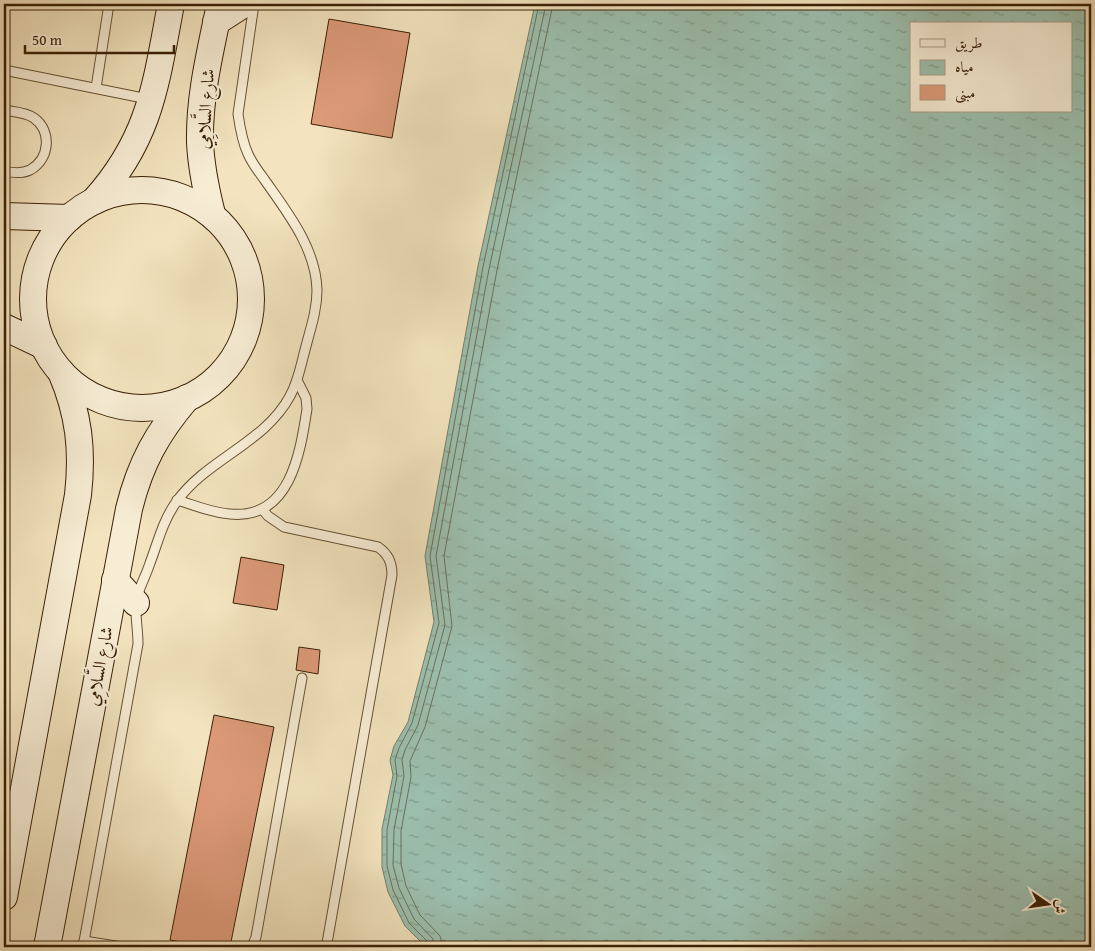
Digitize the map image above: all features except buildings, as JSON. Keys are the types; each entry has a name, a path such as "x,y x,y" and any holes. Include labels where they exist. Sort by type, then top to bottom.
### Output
{"street":[{"path":"4,897 81,470 79,436 70,394 60,371 44,346 35,320 34,292 39,264 51,239 69,218 94,200 107,186 130,152 152,100 171,4"},
{"path":"218,13 244,4"},
{"name":"شارع السَّلامِي","path":"212,214 202,166 200,133 203,92 218,13"},
{"path":"60,371 77,387 97,398 119,405 142,408 165,406 187,398 211,383 230,364 243,340 250,313 250,285 244,259 230,234 212,214 185,198 155,190 124,191 94,200"},
{"path":"4,216 69,218"},
{"path":"4,326 44,346"},
{"name":"شارع السَّلامِي","path":"47,947 128,509 144,461 156,438 170,417 187,398"},
{"path":"115,580 136,603"}],"lane":[{"path":"96,88 109,4"},
{"path":"122,947 84,944 138,644 136,603 164,524 177,500 199,477 269,424 281,411 297,380 316,308 316,280 306,245 300,233 255,168 245,148 240,128 238,114 254,4"},
{"path":"4,70 152,100"},
{"path":"4,110 32,117 39,123 47,140 43,158 37,165 20,173 4,171"},
{"path":"177,500 227,514 239,515 262,509 280,495 292,474 307,409 306,398 297,380"},
{"path":"262,509 268,516 284,527 378,547 390,558 392,566 391,584 327,943"},
{"path":"252,947 256,937 302,678"}],"water":[{"path":"535,4 1091,4 1091,947 426,947 405,926 388,892 382,867 382,829 393,775 390,760 394,746 408,722 434,622 425,556 478,266"}]}
